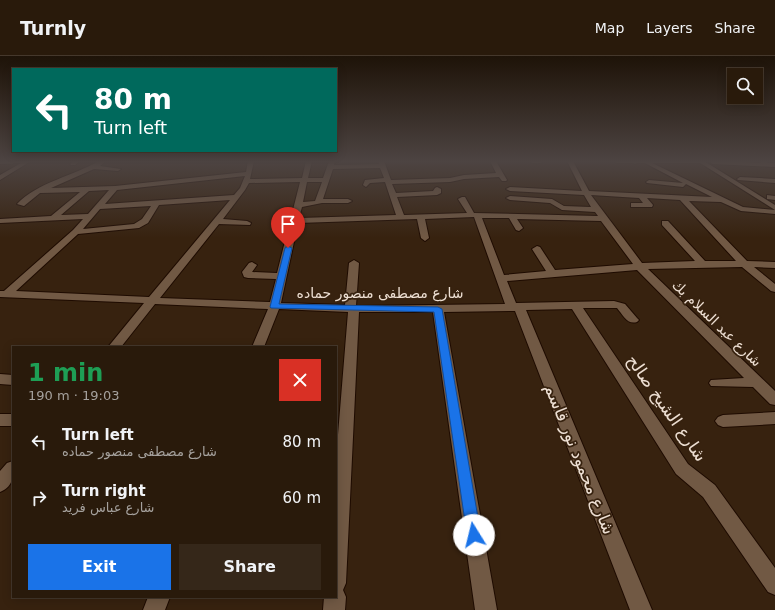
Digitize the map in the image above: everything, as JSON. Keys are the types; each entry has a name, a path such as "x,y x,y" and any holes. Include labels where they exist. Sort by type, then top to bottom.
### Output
{"street":[{"path":"21,204 40,191 49,187"},
{"path":"40,191 131,187"},
{"path":"115,346 216,222 242,187"},
{"path":"258,346 274,307 303,187"},
{"path":"319,201 324,187"},
{"path":"390,187 400,216"},
{"name":"شارع عبد السلام بك","path":"583,187 602,219 639,266 775,400"},
{"path":"693,187 746,211 775,212"},
{"path":"741,187 775,208"},
{"path":"753,187 773,199"},
{"path":"3,295 76,232 100,207 115,188"},
{"path":"393,195 436,192 437,189"},
{"path":"519,228 508,208 510,189 720,200"},
{"path":"53,218 86,190"},
{"path":"634,205 649,205 641,196"},
{"path":"100,207 236,197"},
{"path":"682,198 743,263 775,289"},
{"name":"شارع محمود نور قاسم","path":"462,199 474,215 515,307 641,610"},
{"path":"299,205 315,204 319,201 348,201"},
{"path":"295,221 400,216 474,215 552,201 562,208 596,210"},
{"path":"76,232 136,226 145,221 156,203"},
{"path":"508,208 602,219"},
{"path":"0,222 90,216"},
{"path":"420,216 425,238"},
{"path":"216,222 247,223"},
{"path":"665,223 702,263"},
{"path":"537,249 553,274"},
{"path":"337,566 354,262"},
{"path":"501,278 639,266 702,263 775,265"},
{"path":"252,265 247,272 248,275 282,276"},
{"name":"شارع مصطفى منصور حماده","path":"3,295 352,309 438,309 618,305 623,308 633,320"},
{"name":"شارع الشيخ صالح","path":"576,306 682,469 709,491 775,585"},
{"path":"438,309 486,610"},
{"path":"0,379 12,380"},
{"path":"716,383 757,382"},
{"path":"723,420 775,418"},
{"path":"0,420 12,420"},
{"path":"0,484 12,469"},
{"path":"154,610 159,598"},
{"path":"334,610 335,598"}],"route":[{"path":"288,248 274,307 438,309 474,535"}]}
